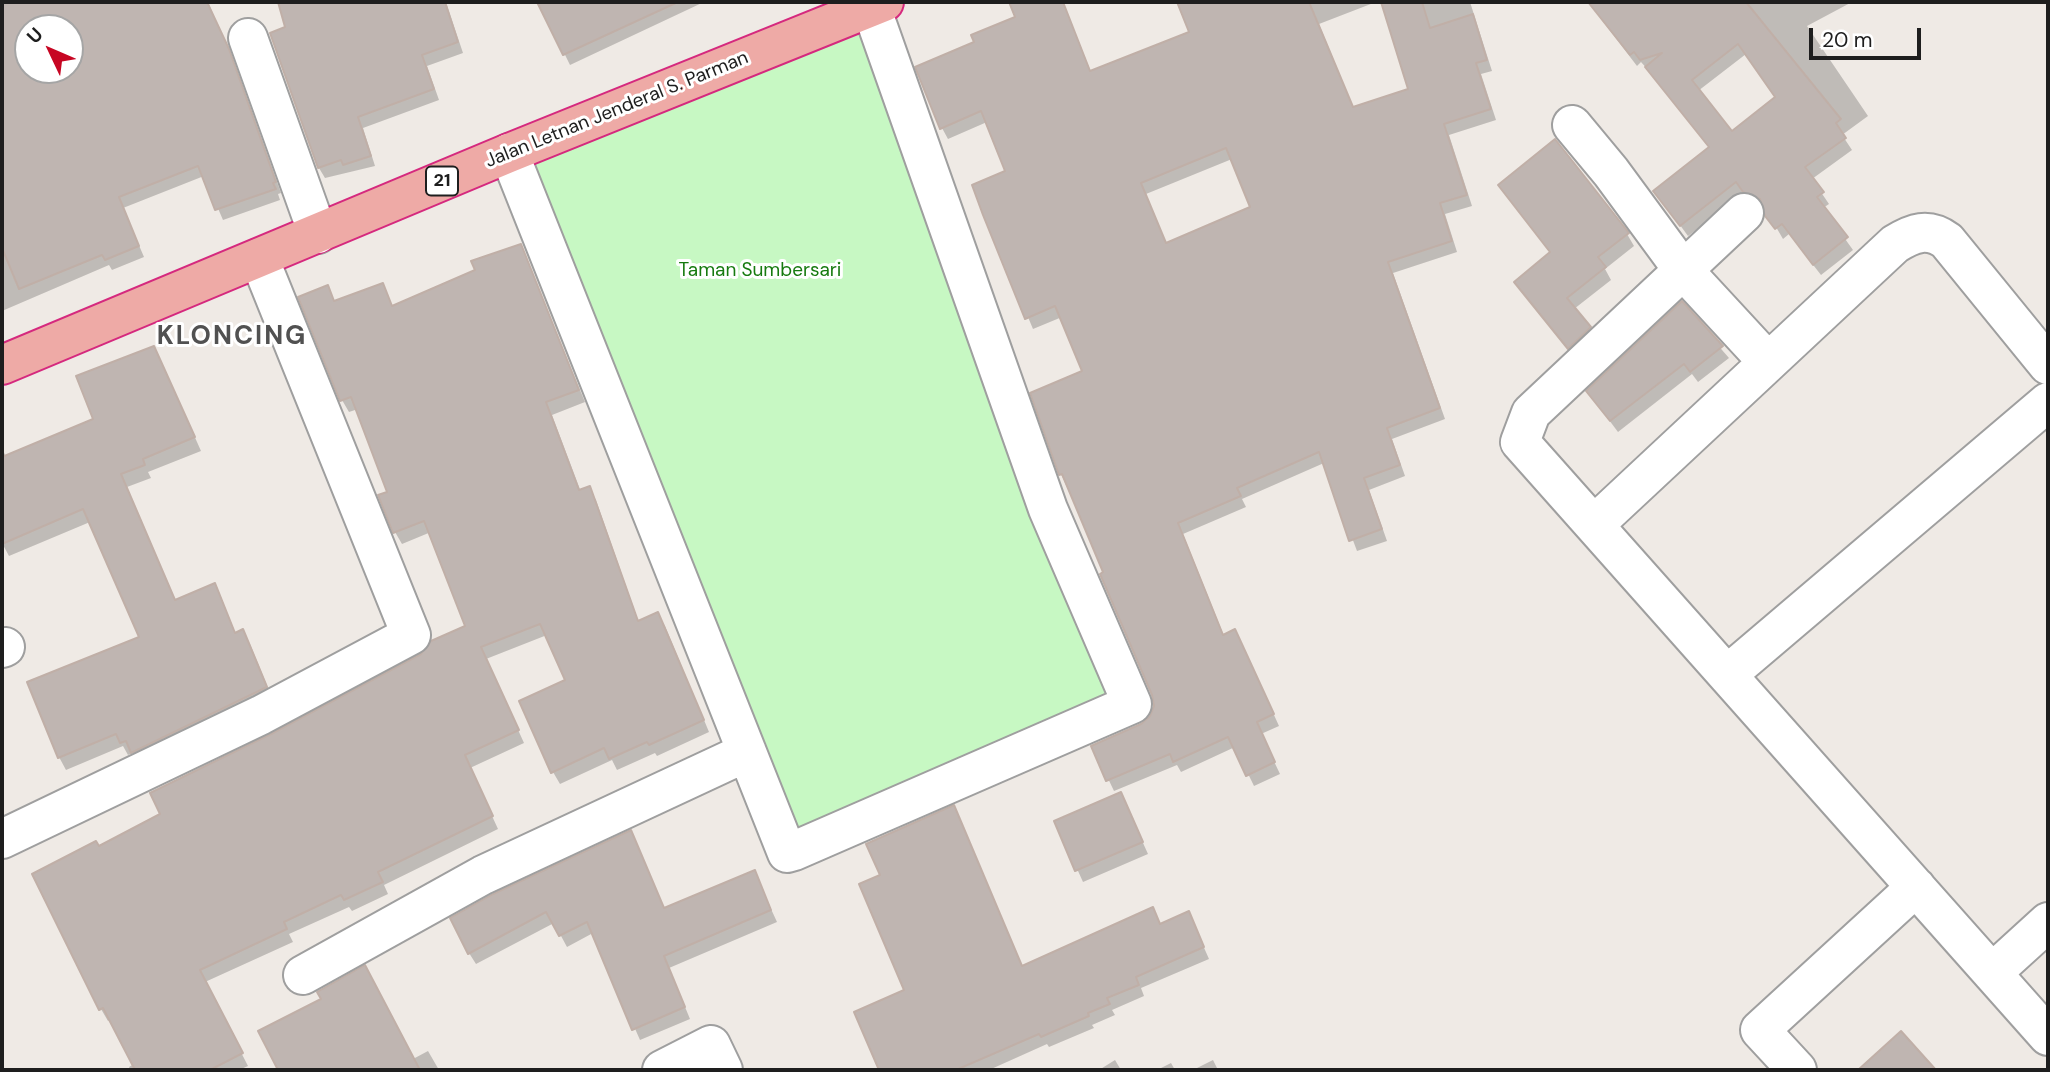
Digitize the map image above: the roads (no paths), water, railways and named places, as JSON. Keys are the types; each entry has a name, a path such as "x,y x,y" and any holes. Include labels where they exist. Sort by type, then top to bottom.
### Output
{"highway":[{"name":"Jalan Letnan Jenderal S. Parman","path":"2,365 509,153 877,5"}],"street":[{"path":"509,153 787,853 1132,704 1048,509 877,5"},
{"path":"248,38 318,234"},
{"path":"1572,125 1611,172 1683,270 1768,362"},
{"path":"1744,213 1531,413 1521,433 1520,442 2048,1036"},
{"path":"1595,524 1895,244 1914,233 1937,234 1947,241 2048,365"},
{"path":"2,839 261,715 411,635 259,258"},
{"path":"1728,674 2048,402"},
{"path":"303,975 483,875 747,752"},
{"path":"1797,1070 1760,1030 1916,887"},
{"path":"1992,973 2048,922"},
{"path":"662,1070 711,1045 723,1070"}],"district":[{"name":"KLONCING","path":"232,337"}],"park label":[{"name":"Taman Sumbersari","path":"760,271"}]}
